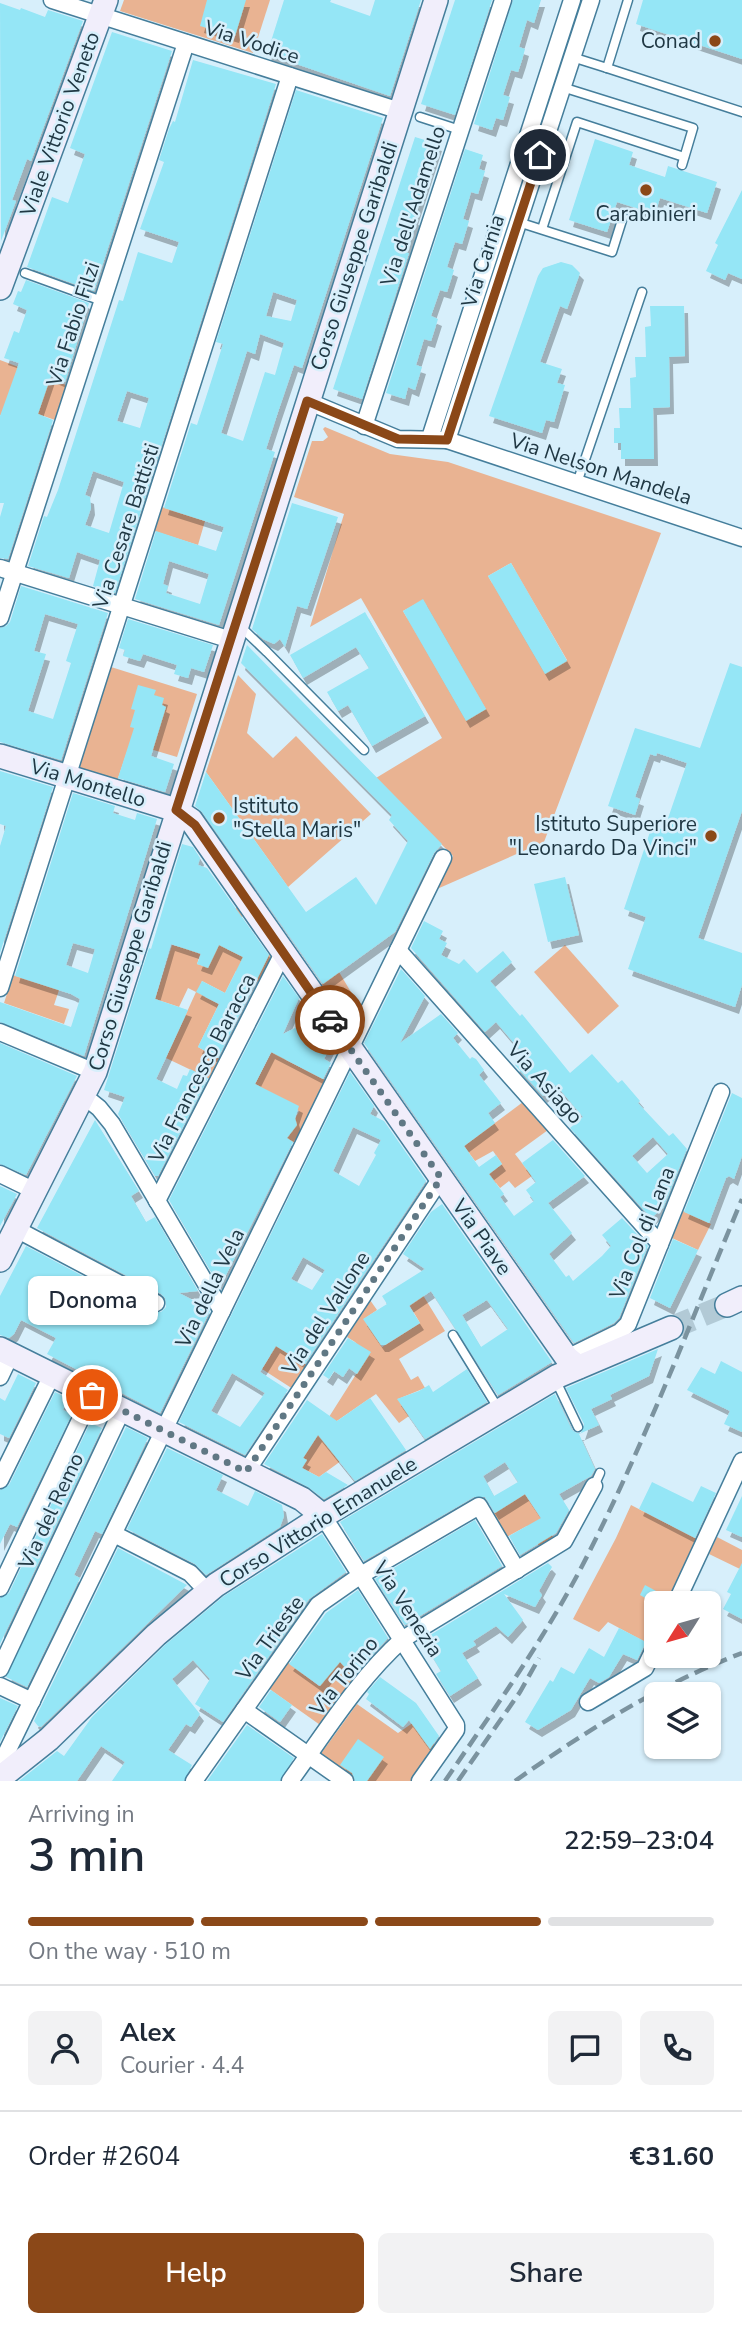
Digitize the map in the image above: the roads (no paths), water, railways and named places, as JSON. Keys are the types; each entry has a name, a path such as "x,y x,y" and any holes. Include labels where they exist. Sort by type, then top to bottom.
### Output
{"street":[{"name":"Via Vodice","path":"52,0 103,8 186,43 410,114"},
{"name":"Corso Giuseppe Garibaldi","path":"0,1260 84,1097 94,1072 307,401 410,114 436,0"},
{"name":"Via dell'Adamello","path":"364,426 503,0"},
{"name":"Via Carnia","path":"430,438 572,0"},
{"name":"Via Carnia","path":"447,440 590,0"},
{"name":"Viale Vittorio Veneto","path":"0,288 103,8"},
{"name":"Via Fabio Filzi","path":"0,618 7,570 103,301 186,43"},
{"name":"Via Cesare Battisti","path":"0,988 290,76"},
{"path":"307,401 398,439 447,440"},
{"name":"Via Nelson Mandela","path":"447,440 742,538"},
{"path":"7,570 122,606 233,634"},
{"name":"Via Montello","path":"0,756 176,810"},
{"name":"Via Piave","path":"176,810 195,825 441,1178 565,1370"},
{"name":"Via della Vela","path":"4,1774 15,1736 443,858"},
{"name":"Via Asiago","path":"398,950 660,1244"},
{"name":"Via Francesco Baracca","path":"158,1201 281,959 286,955"},
{"path":"0,1032 94,1072"},
{"name":"Via Col di Lana","path":"565,1370 624,1328 721,1093"},
{"path":"84,1097 95,1103 106,1115 222,1311"},
{"path":"0,1174 35,1191"},
{"name":"Via del Vallone","path":"246,1472 441,1178"},
{"path":"16,1229 156,1303"},
{"name":"Corso Vittorio Emanuele","path":"4,1774 49,1739 156,1635 207,1591 323,1516 565,1370 671,1328"},
{"path":"0,1377 6,1352 303,1499 323,1516"},
{"path":"0,1480 52,1375"},
{"path":"0,1588 92,1395"},
{"name":"Via del Remo","path":"0,1669 4,1650 122,1410"},
{"path":"682,1591 742,1461"},
{"name":"Via Torino","path":"290,1781 376,1666 403,1639 564,1541 597,1480"},
{"name":"Via Trieste","path":"194,1781 314,1609 361,1575 479,1506 517,1570"},
{"name":"Via Venezia","path":"323,1516 456,1725 456,1730 420,1781"},
{"path":"114,1534 190,1573 207,1591"},
{"path":"588,1702 645,1668"},
{"path":"0,1686 32,1701"},
{"path":"244,1710 345,1781"},
{"path":"15,1736 15,1745 20,1751 32,1752"}],"lane":[{"path":"607,68 628,0"},
{"path":"560,37 574,49 607,68 742,112"},
{"path":"542,229 577,122 683,161 693,128 546,82"},
{"path":"410,114 460,130"},
{"path":"502,216 612,252 623,217"},
{"path":"25,273 103,301"},
{"path":"577,483 642,292"},
{"path":"469,316 485,321"},
{"path":"233,634 245,631 364,750"},
{"path":"453,1335 500,1411"},
{"path":"565,1370 578,1427"}],"tunnel":[{"path":"671,1328 727,1305"}],"railway":[{"path":"445,1781 533,1651 603,1525 645,1433 742,1199"},
{"path":"515,1781 652,1694 742,1653"},
{"path":"458,1781 520,1692 539,1658"}],"place":[{"name":"Conad","path":"715,41"},
{"name":"Carabinieri","path":"646,190"},
{"name":"Istituto \"Stella Maris\"","path":"219,818"},
{"name":"Istituto Superiore \"Leonardo Da Vinci\"","path":"711,836"},
{"name":"Donoma","path":"92,1395"}]}
